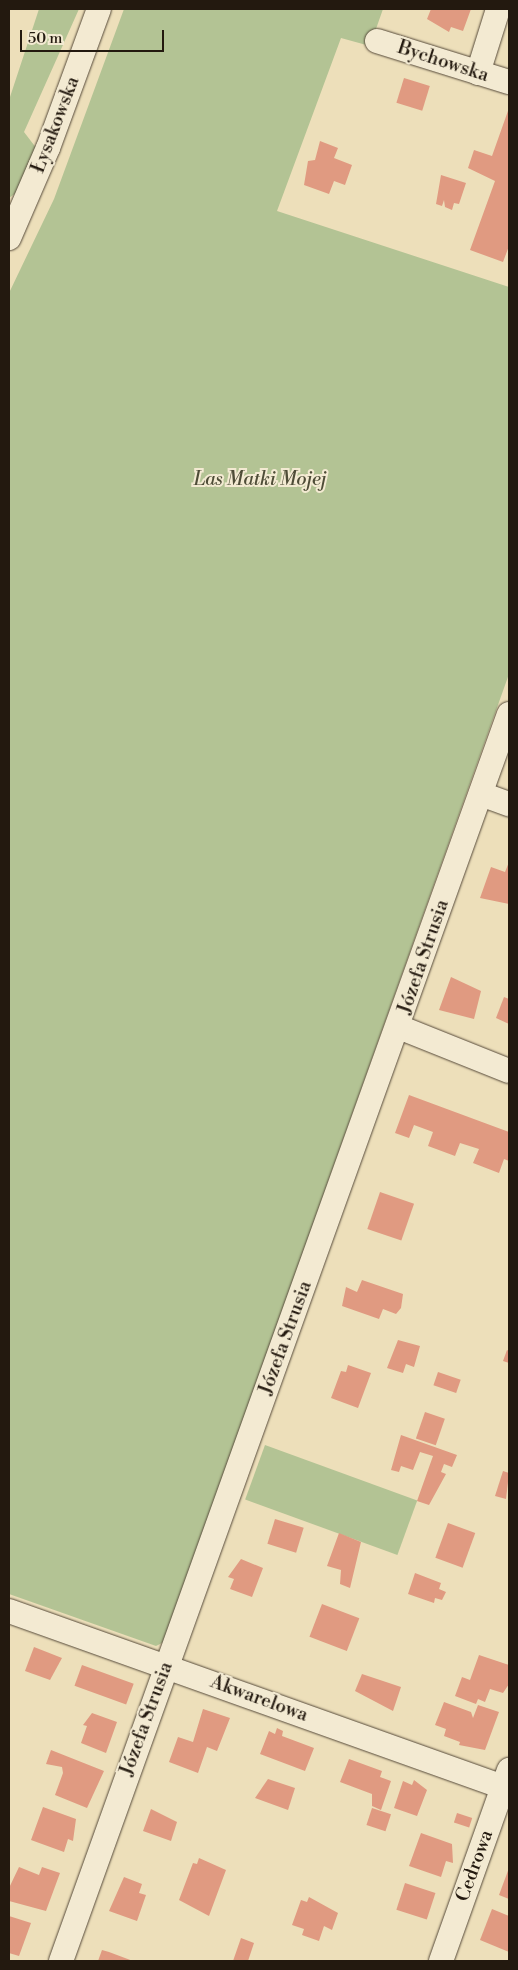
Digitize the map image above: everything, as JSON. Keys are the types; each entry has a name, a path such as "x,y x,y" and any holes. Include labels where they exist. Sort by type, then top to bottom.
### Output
{"street":[{"name":"Łysakowska","path":"9,238 48,148 98,9"},
{"path":"478,73 498,9"},
{"name":"Bychowska","path":"377,41 509,82"},
{"name":"Józefa Strusia","path":"61,1961 166,1665 399,1027 509,714"},
{"path":"481,794 509,804"},
{"path":"399,1027 509,1071"},
{"name":"Akwarelowa","path":"9,1610 507,1782"},
{"name":"Cedrowa","path":"441,1961 507,1782"}],"green space":[{"path":"39,9 79,9 24,132 37,149 16,193 9,198 9,100"},
{"name":"Las Matki Mojej","path":"124,9 383,9 370,46 341,38 277,211 509,287 509,674 164,1642 156,1646 9,1594 9,293 54,199"},
{"path":"265,1445 417,1500 397,1555 245,1500"}],"building":[{"path":"431,9 471,9 463,31 451,27 449,32 427,19"},
{"path":"404,78 430,86 422,111 396,103"},
{"path":"509,108 509,246 503,262 470,250 495,181 468,168 474,150 492,156"},
{"path":"320,141 338,148 334,158 352,165 345,185 334,181 329,194 304,185 308,161 315,160"},
{"path":"441,175 466,183 459,204 454,203 452,210 445,207 444,200 442,206 436,204"},
{"path":"509,862 509,904 480,898 491,867 505,872"},
{"path":"451,977 481,991 474,1019 439,1010"},
{"path":"504,997 509,999 509,1024 496,1018"},
{"path":"409,1095 509,1132 509,1161 504,1159 499,1173 473,1163 479,1149 460,1143 455,1156 428,1146 433,1132 414,1125 409,1138 395,1133"},
{"path":"380,1192 414,1204 401,1241 367,1229"},
{"path":"362,1280 403,1294 401,1308 396,1314 383,1309 379,1319 342,1306 346,1287 357,1292"},
{"path":"398,1340 420,1346 414,1367 406,1364 403,1373 387,1368"},
{"path":"507,1350 509,1351 509,1363 503,1361"},
{"path":"348,1365 371,1373 358,1408 331,1398 341,1371 346,1372"},
{"path":"438,1372 461,1380 456,1393 433,1385"},
{"path":"425,1412 445,1419 436,1445 416,1438"},
{"path":"401,1435 457,1455 452,1467 444,1464 441,1472 446,1474 429,1505 417,1501 433,1456 420,1452 413,1470 401,1466 399,1472 391,1470"},
{"path":"503,1471 509,1473 506,1499 495,1496"},
{"path":"275,1519 304,1528 296,1553 267,1544"},
{"path":"448,1523 475,1533 463,1568 435,1558"},
{"path":"339,1533 361,1542 350,1588 340,1584 341,1570 327,1566"},
{"path":"241,1559 263,1568 252,1597 230,1589 234,1579 228,1577"},
{"path":"415,1573 441,1583 439,1589 446,1592 442,1600 435,1598 434,1603 408,1594"},
{"path":"322,1604 359,1618 347,1651 309,1637"},
{"path":"34,1647 62,1658 50,1680 25,1671"},
{"path":"479,1655 509,1665 509,1684 503,1693 490,1689 485,1702 478,1699 476,1704 455,1696 462,1677 470,1680"},
{"path":"82,1665 134,1684 126,1704 74,1686"},
{"path":"362,1674 401,1687 393,1711 355,1691"},
{"path":"444,1702 471,1712 473,1718 478,1705 499,1712 485,1750 459,1745 460,1742 444,1736 446,1729 435,1725"},
{"path":"203,1709 230,1718 217,1751 207,1747 198,1773 169,1762 178,1737 193,1742"},
{"path":"92,1713 117,1722 106,1753 81,1743 87,1726 83,1725"},
{"path":"277,1728 283,1731 282,1736 314,1748 305,1771 260,1754 269,1731 275,1734"},
{"path":"51,1750 104,1771 87,1808 55,1795 63,1773 62,1767 46,1764"},
{"path":"349,1759 382,1771 380,1777 391,1781 381,1810 372,1806 372,1794 340,1782"},
{"path":"268,1779 295,1788 288,1810 255,1798"},
{"path":"414,1780 427,1790 417,1816 394,1808 403,1781 412,1785"},
{"path":"43,1807 76,1819 73,1841 68,1839 64,1852 31,1840"},
{"path":"372,1808 391,1814 385,1831 366,1825"},
{"path":"151,1809 177,1822 171,1841 143,1831"},
{"path":"457,1813 472,1818 469,1827 454,1823"},
{"path":"421,1833 452,1844 453,1863 446,1861 441,1877 409,1866"},
{"path":"199,1858 226,1870 209,1916 179,1900 193,1863 197,1864"},
{"path":"19,1867 39,1875 42,1867 60,1873 46,1911 9,1901 9,1888"},
{"path":"509,1868 509,1899 499,1895"},
{"path":"124,1877 142,1884 139,1893 146,1895 137,1921 109,1911"},
{"path":"405,1883 435,1893 427,1920 396,1910"},
{"path":"309,1897 338,1913 332,1930 324,1926 319,1941 302,1935 304,1929 292,1925 301,1900 307,1902"},
{"path":"492,1909 509,1916 509,1952 480,1940"},
{"path":"9,1916 31,1923 19,1956 9,1953"},
{"path":"241,1938 254,1943 248,1961 233,1961"},
{"path":"102,1950 109,1952 133,1961 98,1961"}]}
